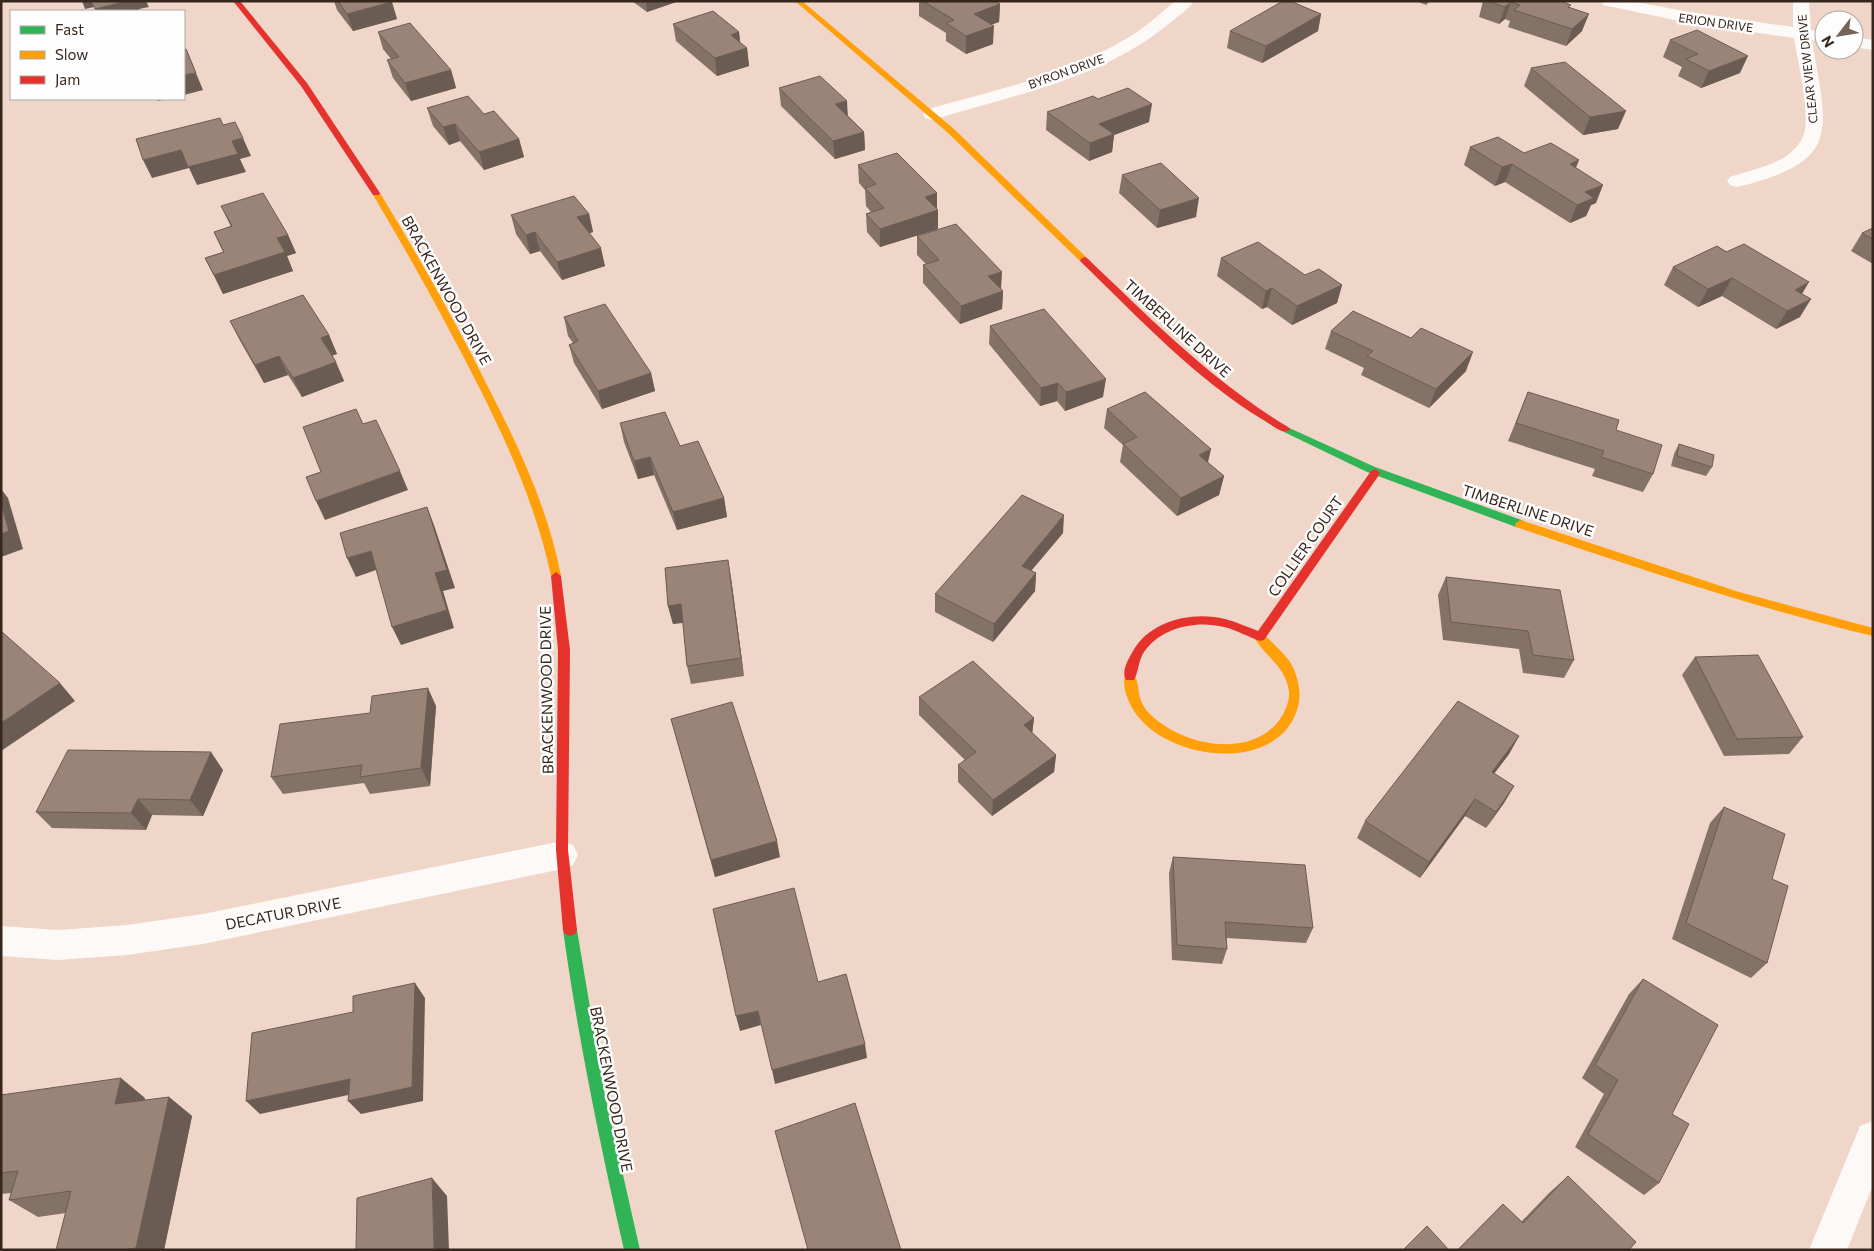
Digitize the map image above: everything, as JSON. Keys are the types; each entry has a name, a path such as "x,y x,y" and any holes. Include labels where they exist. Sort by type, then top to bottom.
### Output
{"street":[{"name":"BRACKENWOOD DRIVE","path":"236,1 322,110 381,201 438,300 503,426 544,529 560,601 564,678 562,855 578,992 610,1164 632,1250"},
{"name":"TIMBERLINE DRIVE","path":"798,1 932,114 1184,356 1222,387 1288,430 1326,451 1375,473 1420,490 1735,596 1810,618 1873,632"},
{"name":"BYRON DRIVE","path":"932,114 1049,78 1100,59 1144,36 1186,1"},
{"name":"ERION DRIVE","path":"1609,1 1683,17 1814,36"},
{"name":"CLEAR VIEW DRIVE","path":"1737,181 1792,161 1808,146 1814,131 1815,114 1802,34 1801,1"},
{"name":"COLLIER COURT","path":"1260,637 1375,473"},
{"path":"1198,620 1230,624 1260,637 1273,647 1287,666 1295,687 1295,701 1291,714 1284,726 1272,737 1240,749 1204,749 1186,744 1154,726 1135,702 1130,688 1131,662 1136,651 1155,632 1182,621 1198,620"},
{"name":"DECATUR DRIVE","path":"1,941 58,945 127,940 203,929 562,855"},
{"path":"1828,1250 1873,1139"}],"building":[{"path":"91,1 127,1 95,9"},
{"path":"338,1 391,1 392,2 347,14"},
{"path":"923,1 994,1 1000,4 974,14 994,26 966,36 946,23 954,20"},
{"path":"1283,1 1290,1 1321,14 1266,46 1230,31"},
{"path":"1488,1 1560,1 1571,5 1568,7 1589,14 1572,29 1514,10 1520,5 1511,2 1505,7"},
{"path":"713,11 739,32 731,35 747,48 715,58 673,24"},
{"path":"410,23 451,70 405,83 387,60 399,57 378,32"},
{"path":"1697,30 1748,56 1709,71 1686,59 1698,54 1670,40"},
{"path":"185,49 186,49 196,73 185,75"},
{"path":"1565,62 1626,111 1590,117 1531,68"},
{"path":"820,76 847,101 835,104 864,132 833,141 779,88"},
{"path":"1128,88 1152,104 1099,124 1114,134 1090,143 1047,112 1093,96 1098,99"},
{"path":"468,96 484,114 494,111 519,139 479,152 455,124 443,127 427,108"},
{"path":"220,118 223,125 235,122 243,138 232,141 238,154 188,167 181,150 143,160 136,139"},
{"path":"1498,137 1524,153 1551,143 1579,160 1570,164 1603,185 1585,192 1594,198 1577,205 1512,164 1502,167 1470,147"},
{"path":"897,153 937,193 925,197 938,210 880,229 866,214 884,208 865,188 876,184 858,165"},
{"path":"1161,163 1199,198 1160,210 1122,175"},
{"path":"263,193 288,235 277,238 285,252 214,275 205,258 224,252 214,232 232,226 221,206"},
{"path":"574,196 589,214 577,217 601,248 557,262 535,232 526,235 511,215"},
{"path":"956,224 1002,272 988,276 1003,291 961,306 923,265 939,260 917,236"},
{"path":"1873,228 1873,239 1862,233"},
{"path":"1258,242 1305,275 1319,269 1342,285 1297,306 1272,288 1266,291 1221,258"},
{"path":"1744,244 1809,282 1795,290 1811,299 1787,311 1732,278 1708,289 1673,267 1717,246 1726,252"},
{"path":"303,295 329,335 321,338 336,362 293,378 279,356 255,365 230,321"},
{"path":"605,304 651,373 598,391 569,345 578,341 564,317"},
{"path":"1044,309 1106,379 1066,392 1058,383 1041,388 990,326"},
{"path":"1353,311 1411,338 1421,328 1473,352 1436,389 1367,356 1373,351 1331,331"},
{"path":"1145,392 1211,449 1199,455 1224,476 1181,498 1123,444 1137,437 1107,409"},
{"path":"1528,392 1619,420 1616,430 1662,445 1653,474 1601,457 1604,451 1516,423"},
{"path":"356,409 363,424 376,420 400,471 316,501 306,477 321,472 303,427"},
{"path":"665,412 680,446 698,441 724,498 673,512 650,457 634,461 620,423"},
{"path":"1679,444 1714,455 1712,467 1677,456"},
{"path":"1022,495 1064,515 1022,566 1036,573 994,624 935,594"},
{"path":"1,503 9,531 1,534"},
{"path":"427,507 447,570 435,573 447,610 392,627 371,551 347,558 340,533"},
{"path":"728,560 741,658 687,666 681,604 668,606 665,568"},
{"path":"1446,577 1560,590 1574,660 1533,655 1528,631 1451,622"},
{"path":"1,631 60,683 1,723"},
{"path":"1758,655 1803,737 1737,739 1695,657"},
{"path":"973,661 1034,718 1024,725 1056,755 993,800 958,765 976,752 919,697"},
{"path":"428,688 421,768 360,777 362,765 271,777 280,724 370,713 372,696"},
{"path":"1458,701 1519,736 1492,772 1514,786 1496,812 1475,799 1429,862 1365,821"},
{"path":"732,702 777,841 711,860 671,719"},
{"path":"68,750 211,752 190,800 138,799 131,813 36,812"},
{"path":"1724,807 1785,834 1772,879 1788,886 1767,963 1686,923"},
{"path":"1173,857 1305,865 1313,928 1225,922 1227,949 1177,945"},
{"path":"794,888 818,982 846,974 865,1044 772,1070 758,1011 736,1016 713,909"},
{"path":"1643,979 1718,1025 1672,1114 1689,1124 1659,1183 1588,1134 1618,1080 1595,1065"},
{"path":"415,983 412,1087 348,1101 350,1079 246,1101 252,1033 353,1012 353,996"},
{"path":"121,1078 115,1104 169,1097 136,1248 124,1250 56,1250 71,1191 9,1200 18,1171 1,1173 1,1095"},
{"path":"855,1103 901,1250 808,1250 775,1131"},
{"path":"1568,1176 1636,1242 1629,1250 1458,1250 1503,1204 1523,1223"},
{"path":"432,1178 434,1250 356,1250 357,1198"},
{"path":"1427,1226 1449,1250 1403,1250"}],"traffic: fast":[{"path":"1285,429 1371,469 1520,524"},
{"path":"570,930 582,1011 597,1091 632,1250"}],"traffic: slow":[{"path":"798,1 951,131 1084,260"},
{"path":"376,193 421,270 478,375 511,444 538,509 556,576"},
{"path":"1520,524 1739,596 1873,632"},
{"path":"1130,677 1132,694 1138,708 1147,719 1161,730 1192,745 1224,750 1252,745 1275,733 1290,715 1295,691 1285,665 1260,637"}],"traffic: jam":[{"path":"236,1 304,85 376,193"},
{"path":"1084,260 1155,329 1204,373 1257,412 1285,429"},
{"path":"1130,677 1134,659 1141,648 1159,631 1170,626 1195,621 1220,622 1235,626 1260,637 1375,473"},
{"path":"556,576 564,650 562,850 570,930"}]}
